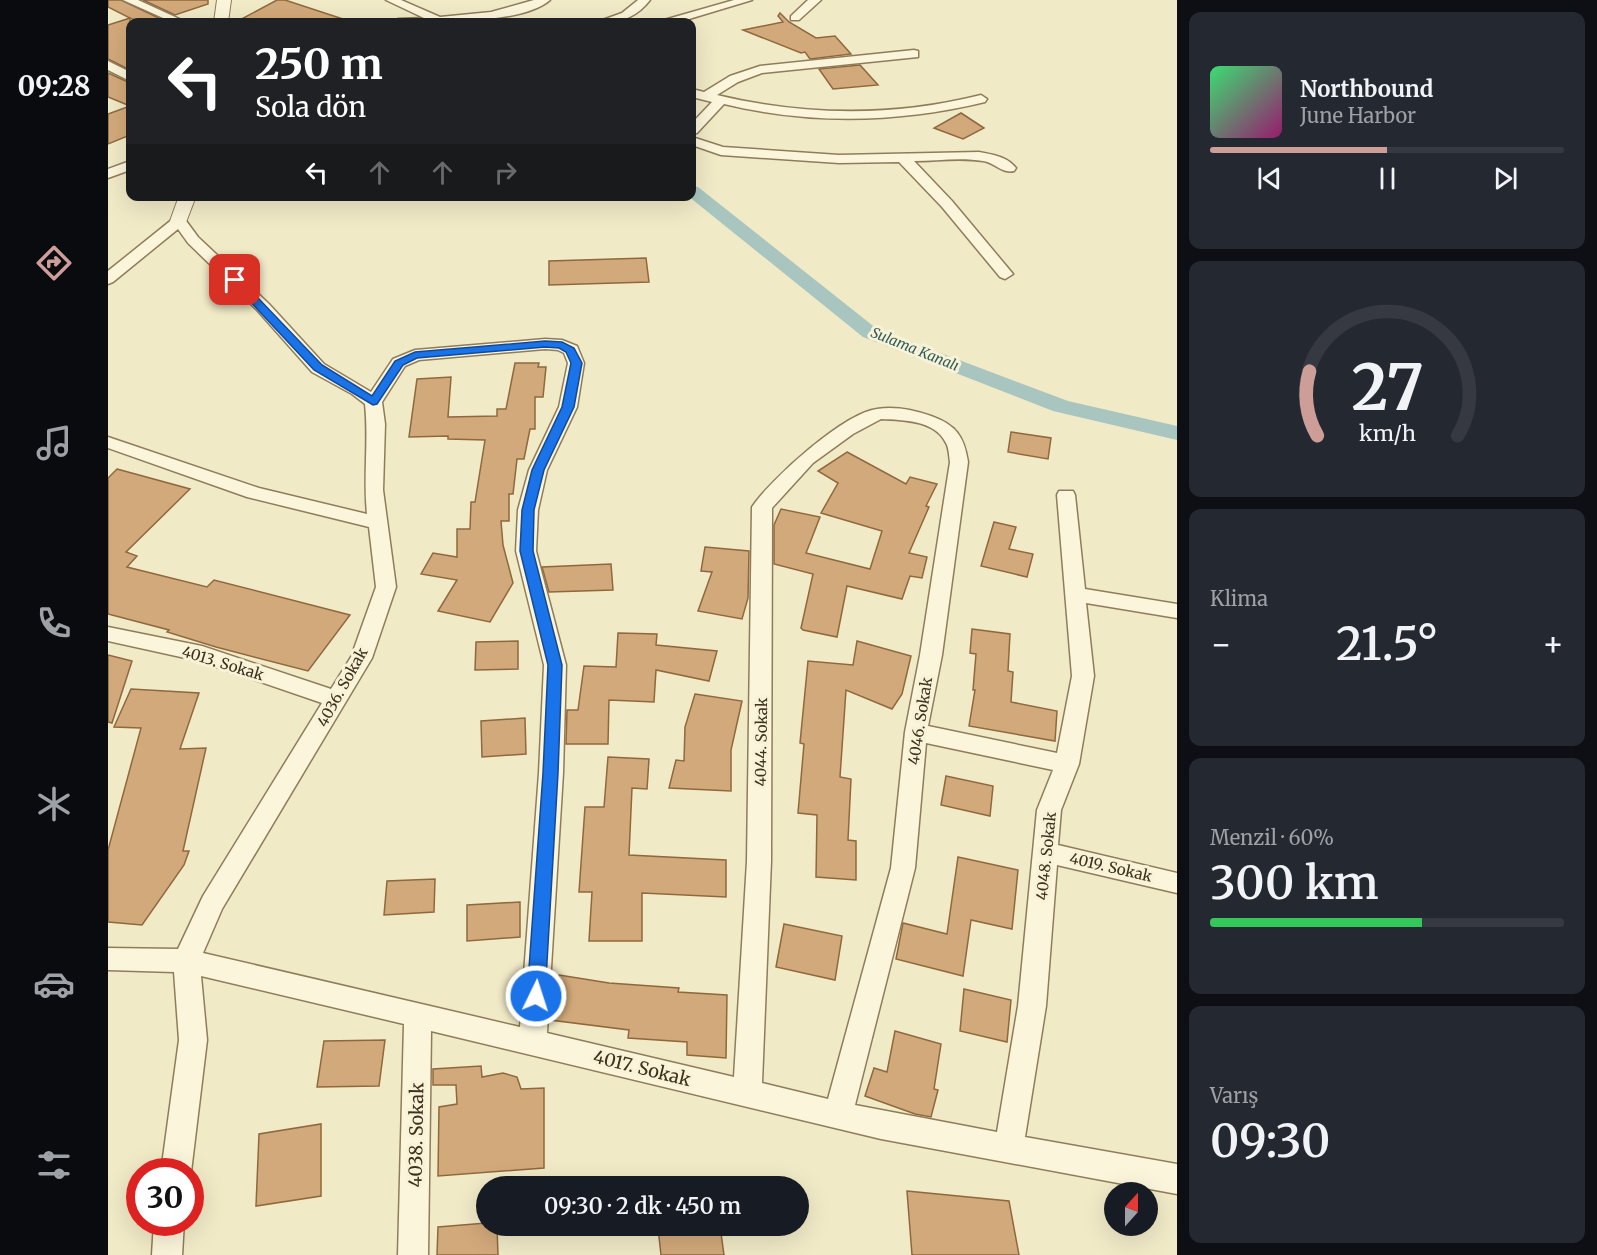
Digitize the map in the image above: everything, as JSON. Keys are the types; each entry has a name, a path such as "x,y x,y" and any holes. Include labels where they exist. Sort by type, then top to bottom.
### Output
{"street":[{"path":"129,0 171,18"},
{"path":"222,18 224,0"},
{"path":"392,0 432,18"},
{"path":"465,18 530,7 544,0"},
{"path":"617,18 636,10 644,0"},
{"path":"682,18 746,0"},
{"path":"795,18 815,0"},
{"path":"705,97 734,79 760,70 914,54"},
{"path":"108,65 126,75"},
{"path":"696,94 720,101 804,115 872,116 952,108 981,99"},
{"path":"696,126 720,101"},
{"path":"696,142 721,151 839,159 979,156 996,159 1009,168"},
{"path":"903,158 947,204 1005,274"},
{"path":"108,174 126,167"},
{"path":"108,279 179,221 186,201"},
{"path":"179,221 193,240 263,308 318,368 358,390 373,402 399,363 415,355 545,344 562,345 571,350 576,363 568,407 538,470 528,510 526,551 555,665 551,773 533,1041"},
{"name":"4036. Sokak","path":"178,1158 193,1040 186,961 212,904 361,658 386,587 375,490 376,424 373,402"},
{"name":"4046. Sokak","path":"838,1115 903,868 916,732 931,655 959,462 956,443 942,426 912,416 878,414 847,430"},
{"name":"4044. Sokak","path":"747,1092 759,861 762,507 807,459 847,430"},
{"path":"108,442 254,493 379,523"},
{"name":"4048. Sokak","path":"1009,1149 1032,1006 1049,810 1067,764 1083,676 1066,495"},
{"path":"1075,594 1177,610"},
{"name":"4013. Sokak","path":"108,634 202,654 337,700"},
{"path":"916,732 1067,764"},
{"name":"4019. Sokak","path":"1045,852 1177,883"},
{"name":"4017. Sokak","path":"108,959 186,961 533,1041 838,1115 1177,1179"},
{"name":"4038. Sokak","path":"413,1255 418,1015"},
{"path":"167,1255 168,1236"}],"building":[{"path":"108,0 121,0 159,18 130,18 108,7"},
{"path":"143,0 208,0 208,4 175,15"},
{"path":"277,0 285,0 340,18 243,18"},
{"path":"780,13 789,22 816,38 835,36 851,54 810,59 805,52 801,53 743,30 783,22 778,16"},
{"path":"126,19 126,68 108,59 108,25"},
{"path":"860,65 878,85 833,89 819,69"},
{"path":"108,73 126,81 126,104 108,97"},
{"path":"126,107 126,137 108,144 108,114"},
{"path":"961,113 984,128 963,139 934,128"},
{"path":"646,258 649,282 549,285 549,261"},
{"path":"515,363 539,363 538,367 546,367 543,397 535,397 535,429 530,429 524,459 517,459 513,494 509,494 509,521 501,521 503,545 513,583 490,622 438,611 457,580 421,574 433,553 457,557 457,529 470,529 471,502 475,502 485,440 448,439 448,436 409,437 417,379 451,377 448,417 497,416 497,409 506,409"},
{"path":"1011,432 1051,438 1048,459 1008,452"},
{"path":"847,452 906,484 910,477 937,484 926,506 929,507 909,553 927,557 922,578 910,576 902,599 847,586 837,637 801,628 813,574 774,564 774,525 781,509 820,517 806,553 870,569 882,531 821,513 838,483 818,471"},
{"path":"117,469 190,489 126,552 137,556 127,567 207,587 214,580 350,615 308,671 216,647 167,632 169,630 108,614 108,478"},
{"path":"994,522 1016,527 1009,549 1033,554 1027,577 981,566"},
{"path":"705,547 749,551 748,598 742,619 698,611 712,572 701,571"},
{"path":"611,564 613,590 549,592 542,567"},
{"path":"972,629 1010,634 1008,671 1013,672 1011,702 1057,711 1055,741 969,726 975,690 973,690 976,654 970,653"},
{"path":"618,633 657,634 656,645 717,651 709,681 656,670 654,702 609,700 608,744 566,744 567,710 578,710 584,666 616,667"},
{"path":"518,641 518,669 475,670 476,642"},
{"path":"857,641 911,656 902,694 892,709 846,690 840,777 851,779 848,840 856,841 856,880 816,877 817,815 798,813 804,744 800,743 808,661 853,665"},
{"path":"108,655 132,661 112,723 108,722"},
{"path":"131,689 199,693 180,749 206,748 183,851 189,851 184,865 142,925 108,922 108,850 141,728 114,727"},
{"path":"695,694 742,701 731,750 731,791 669,788 676,760 684,761 685,727"},
{"path":"525,718 526,754 482,757 481,721"},
{"path":"608,757 649,759 647,789 632,788 629,855 726,860 726,897 642,893 642,941 589,941 592,892 579,892 585,807 604,807"},
{"path":"946,776 993,786 990,816 941,805"},
{"path":"958,857 1018,870 1012,929 971,920 963,976 896,959 903,923 947,934"},
{"path":"435,879 434,912 384,915 387,881"},
{"path":"520,902 520,937 467,941 467,905"},
{"path":"784,924 842,936 835,980 776,967"},
{"path":"559,975 609,983 679,988 678,992 727,995 726,1058 687,1055 687,1042 628,1038 629,1030 550,1020"},
{"path":"964,989 1011,1000 1007,1042 960,1031"},
{"path":"895,1031 941,1044 934,1089 938,1090 931,1117 915,1114 865,1096 874,1068 887,1072"},
{"path":"385,1040 379,1086 317,1087 324,1041"},
{"path":"481,1066 482,1077 503,1073 517,1077 521,1089 544,1088 544,1168 438,1176 439,1107 457,1104 456,1085 433,1085 433,1069"},
{"path":"321,1124 321,1196 256,1206 259,1134"},
{"path":"907,1191 1009,1201 1019,1255 912,1255"},
{"path":"476,1224 476,1236 497,1236 498,1255 437,1255 438,1227"},
{"path":"659,1236 721,1236 724,1255 661,1255"}],"waterway":[{"name":"Sulama Kanalı","path":"696,194 870,333 1061,406 1177,433"}],"route":[{"path":"235,280 318,368 358,390 373,402 399,363 415,355 545,344 562,345 571,350 576,363 568,407 538,470 528,510 526,551 555,665 551,773 536,996"}]}
